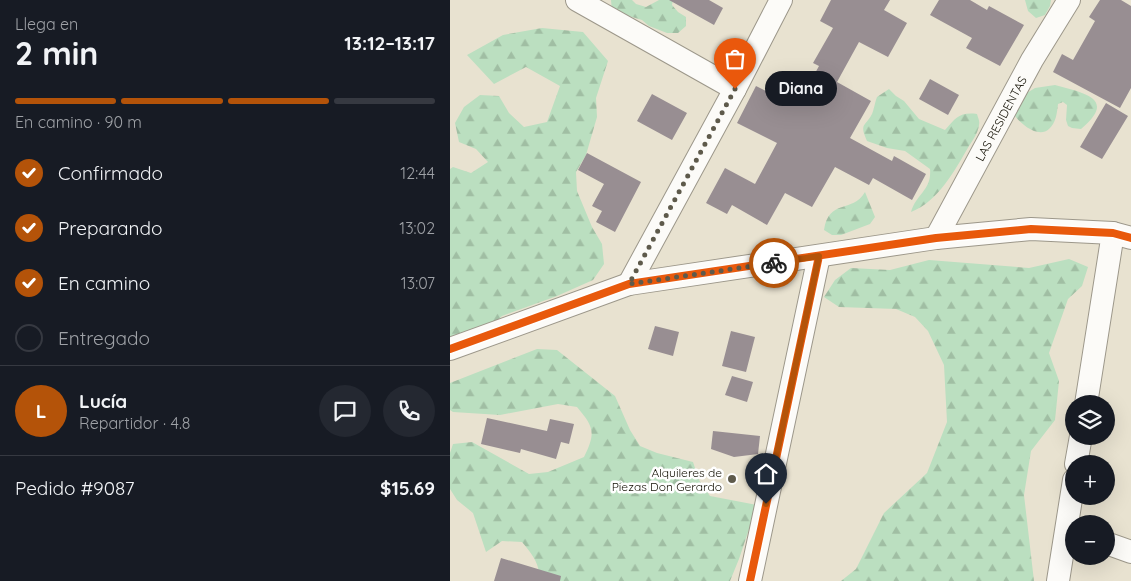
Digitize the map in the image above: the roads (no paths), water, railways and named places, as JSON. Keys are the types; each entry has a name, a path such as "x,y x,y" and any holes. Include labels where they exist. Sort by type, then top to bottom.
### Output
{"street":[{"path":"577,0 735,89"},
{"path":"629,284 735,89 780,0"},
{"name":"LAS RESIDENTAS","path":"936,238 1032,60 1069,0"},
{"path":"450,349 629,284 936,238 1031,229 1122,236 1088,395"},
{"path":"750,581 819,256"},
{"path":"1115,546 1131,552"},
{"path":"1058,581 1065,552"}],"place":[{"name":"Diana","path":"735,89"},
{"name":"Alquileres de Piezas Don Gerardo","path":"732,479"}]}
